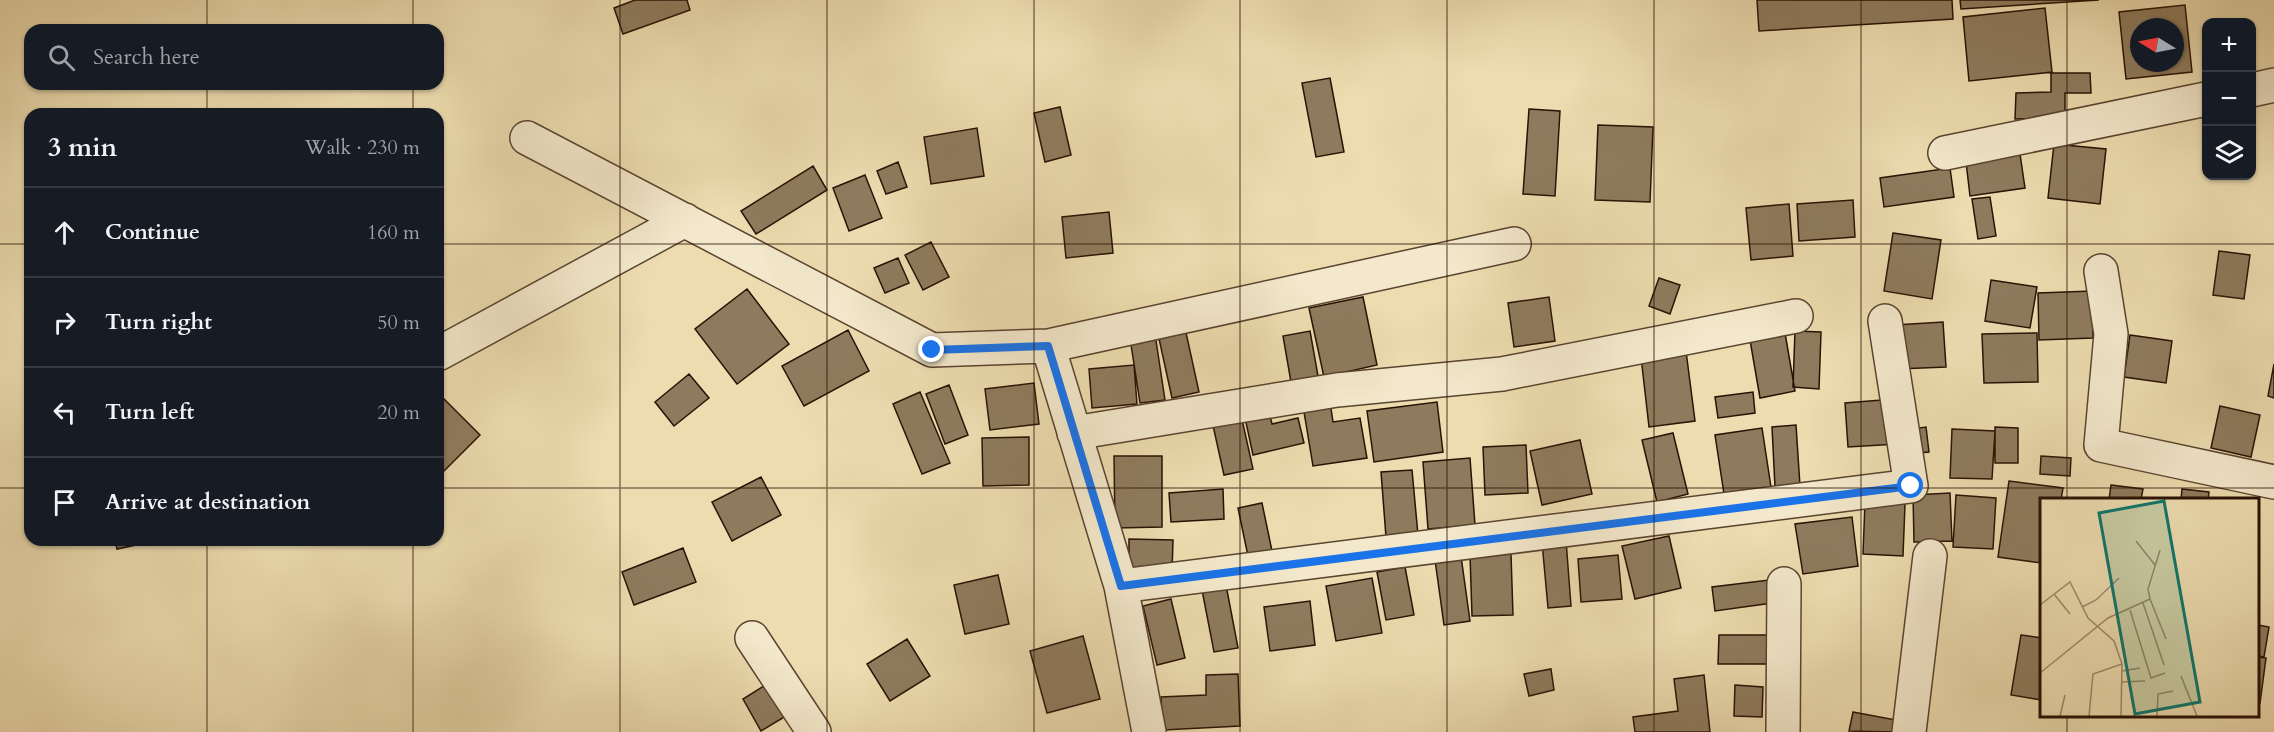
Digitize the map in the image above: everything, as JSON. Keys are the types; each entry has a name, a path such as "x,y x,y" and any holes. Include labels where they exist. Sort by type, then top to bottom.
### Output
{"street":[{"path":"2256,89 2274,86"},
{"path":"1945,153 2202,100"},
{"path":"527,138 932,350 1048,346 1514,244"},
{"path":"444,351 685,220"},
{"path":"2101,271 2111,334 2101,446 2274,482"},
{"path":"1074,433 1337,390 1502,374 1796,316"},
{"path":"1121,586 1911,486 1885,321"},
{"path":"1048,346 1121,586 1149,732"},
{"path":"1909,732 1929,556"},
{"path":"1784,584 1784,732"},
{"path":"752,638 814,732"}],"building":[{"path":"635,0 687,0 690,10 623,34 614,8"},
{"path":"1757,0 1952,0 1953,19 1759,31"},
{"path":"1960,0 2099,0 1961,9"},
{"path":"2185,5 2192,72 2126,79 2119,12"},
{"path":"2045,8 2052,72 1969,81 1963,17"},
{"path":"2051,73 2090,73 2091,93 2065,93 2065,118 2015,119 2016,93 2051,92"},
{"path":"1330,78 1344,152 1316,157 1302,83"},
{"path":"1060,107 1071,155 1045,162 1034,113"},
{"path":"1529,109 1560,111 1555,196 1523,194"},
{"path":"1598,125 1653,127 1650,202 1595,200"},
{"path":"977,128 984,176 931,184 924,137"},
{"path":"2054,144 2106,149 2100,204 2048,198"},
{"path":"2020,154 2025,188 1970,196 1966,162"},
{"path":"898,162 907,187 886,194 877,171"},
{"path":"813,166 827,190 756,234 741,211"},
{"path":"1950,168 1954,197 1884,207 1880,178"},
{"path":"865,175 882,218 849,231 833,188"},
{"path":"1990,197 1996,236 1978,239 1972,199"},
{"path":"1853,200 1855,237 1799,241 1797,204"},
{"path":"1789,204 1793,256 1751,260 1746,208"},
{"path":"1109,212 1113,253 1066,258 1062,217"},
{"path":"1893,233 1941,240 1932,299 1884,291"},
{"path":"931,242 949,277 923,290 905,255"},
{"path":"2219,251 2250,255 2244,299 2213,295"},
{"path":"898,258 909,283 885,293 874,268"},
{"path":"1659,278 1680,285 1670,314 1649,306"},
{"path":"1991,280 2037,287 2030,328 1985,321"},
{"path":"747,289 789,344 737,384 695,329"},
{"path":"2092,291 2093,338 2039,340 2038,293"},
{"path":"1363,297 1377,365 1324,377 1309,308"},
{"path":"1549,297 1555,341 1514,347 1508,303"},
{"path":"1943,322 1946,367 1898,369 1895,325"},
{"path":"1185,328 1199,392 1172,398 1158,334"},
{"path":"848,330 869,371 804,406 782,366"},
{"path":"1310,331 1318,376 1291,382 1283,336"},
{"path":"1795,331 1821,332 1819,389 1793,387"},
{"path":"1785,333 1795,391 1760,398 1750,340"},
{"path":"2037,333 2038,382 1984,383 1982,334"},
{"path":"1155,334 1165,400 1140,403 1130,338"},
{"path":"2130,335 2172,341 2166,383 2124,377"},
{"path":"1686,351 1695,421 1649,427 1641,357"},
{"path":"2274,364 2274,398 2268,396"},
{"path":"1134,365 1137,404 1092,408 1089,369"},
{"path":"689,374 709,398 674,426 655,402"},
{"path":"1034,383 1039,424 990,430 985,389"},
{"path":"949,385 968,435 945,444 926,394"},
{"path":"920,392 950,463 922,474 893,404"},
{"path":"1753,392 1755,413 1718,418 1715,397"},
{"path":"444,399 480,435 444,471"},
{"path":"1894,399 1897,444 1848,447 1845,403"},
{"path":"1330,402 1333,422 1360,418 1367,458 1313,466 1303,406"},
{"path":"1437,402 1443,452 1374,462 1367,411"},
{"path":"2220,406 2260,415 2251,457 2211,448"},
{"path":"1268,407 1272,424 1298,418 1304,443 1253,455 1244,413"},
{"path":"1241,415 1253,469 1224,475 1212,421"},
{"path":"1796,425 1800,486 1775,487 1772,427"},
{"path":"1926,427 1929,452 1909,454 1906,430"},
{"path":"1995,427 2018,428 2018,463 1995,463"},
{"path":"1762,428 1771,487 1724,494 1715,435"},
{"path":"1952,429 1995,431 1992,479 1950,478"},
{"path":"1673,433 1688,494 1657,502 1642,440"},
{"path":"1029,437 1029,485 983,486 982,438"},
{"path":"1580,440 1592,494 1542,505 1530,451"},
{"path":"1526,445 1528,493 1485,495 1483,447"},
{"path":"1114,456 1162,456 1162,527 1115,528"},
{"path":"2041,456 2071,458 2070,476 2040,474"},
{"path":"1470,458 1475,525 1428,529 1423,462"},
{"path":"1412,470 1418,535 1386,537 1381,472"},
{"path":"761,477 781,515 732,541 712,502"},
{"path":"2009,481 2063,488 2061,498 2040,498 2040,563 1998,557"},
{"path":"2111,485 2143,489 2141,498 2109,498"},
{"path":"1223,489 1224,519 1171,522 1169,493"},
{"path":"2182,489 2209,492 2208,498 2181,498"},
{"path":"1950,493 1952,541 1914,542 1913,495"},
{"path":"1956,495 1996,498 1993,549 1953,547"},
{"path":"1865,502 1905,504 1903,556 1863,554"},
{"path":"1262,503 1272,551 1248,556 1238,508"},
{"path":"1852,517 1858,566 1803,574 1795,524"},
{"path":"1669,536 1681,588 1635,599 1622,546"},
{"path":"1129,539 1173,540 1172,572 1129,571"},
{"path":"1566,540 1571,606 1548,608 1542,542"},
{"path":"116,546 131,546 117,549"},
{"path":"683,548 696,582 634,605 622,572"},
{"path":"1511,554 1513,615 1472,616 1470,555"},
{"path":"1618,555 1622,599 1581,602 1578,559"},
{"path":"1461,556 1470,621 1444,625 1435,560"},
{"path":"1405,567 1414,615 1386,620 1377,572"},
{"path":"998,575 1009,624 965,634 954,585"},
{"path":"1372,578 1382,633 1336,641 1326,586"},
{"path":"1769,580 1772,603 1715,611 1712,587"},
{"path":"1226,585 1238,648 1214,652 1202,590"},
{"path":"1171,599 1185,658 1157,665 1143,606"},
{"path":"1310,601 1315,645 1270,651 1264,607"},
{"path":"2259,625 2269,627 2264,657 2259,656"},
{"path":"1719,635 1772,635 1773,664 1718,664"},
{"path":"2021,635 2040,638 2040,700 2011,695"},
{"path":"1083,636 1100,699 1047,713 1030,651"},
{"path":"907,639 930,676 890,701 867,664"},
{"path":"2259,657 2266,658 2259,703"},
{"path":"1551,669 1554,690 1529,696 1524,674"},
{"path":"1238,674 1240,726 1163,730 1161,697 1206,695 1206,675"},
{"path":"1704,675 1710,732 1635,732 1633,717 1678,711 1674,679"},
{"path":"772,681 791,713 761,731 743,699"},
{"path":"1735,685 1763,687 1762,717 1734,716"},
{"path":"1853,712 1896,720 1894,732 1849,731"}],"route":[{"path":"932,350 1048,346 1121,586 1911,486"}]}
